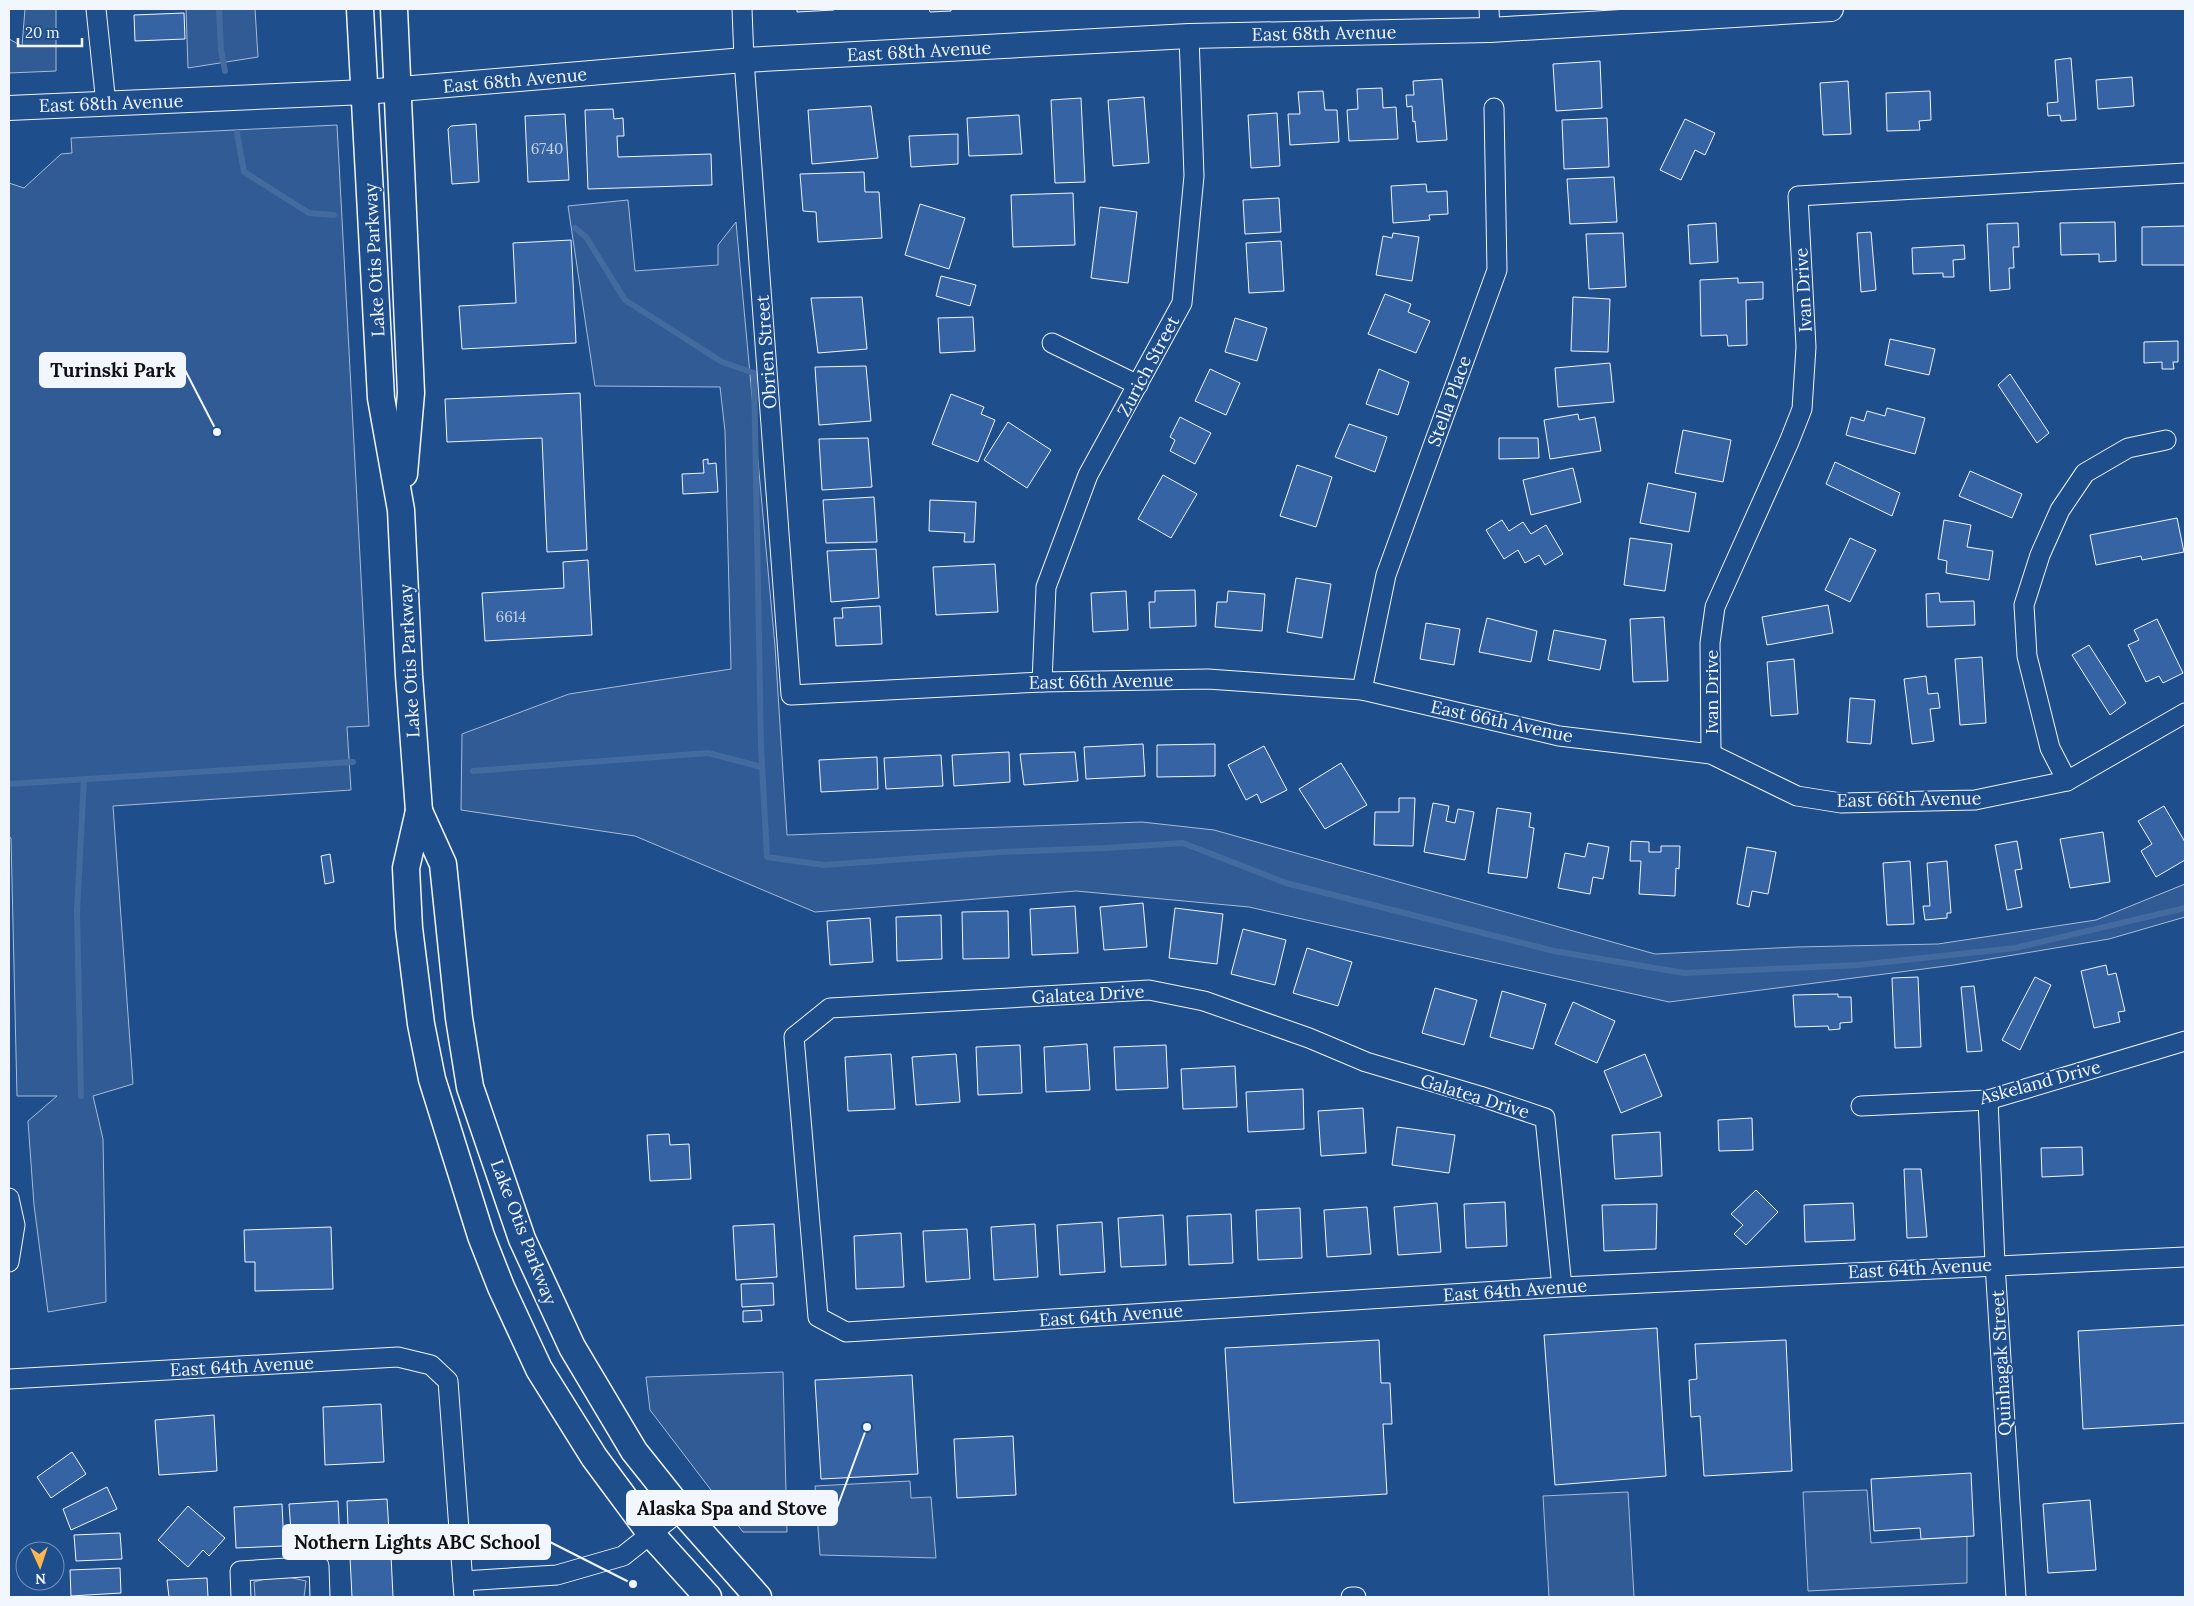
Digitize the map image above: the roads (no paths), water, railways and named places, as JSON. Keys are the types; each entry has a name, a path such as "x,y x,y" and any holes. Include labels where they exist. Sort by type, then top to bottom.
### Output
{"main road":[{"name":"Lake Otis Parkway","path":"360,9 381,398 400,510 419,811 406,868 409,928 421,1024 432,1079 478,1228 501,1287 539,1368 594,1457 651,1534 708,1597"},
{"name":"Lake Otis Parkway","path":"394,9 411,393 400,510"},
{"name":"Lake Otis Parkway","path":"419,811 443,864 462,1039 470,1087 522,1239 557,1319 634,1451 681,1510 758,1597"},
{"path":"409,928 424,943 436,1017 451,1034 462,1039"}],"street":[{"path":"96,9 106,104"},
{"name":"Obrien Street","path":"742,9 744,60 790,695"},
{"name":"East 68th Avenue","path":"9,108 365,92 744,60 1490,19 1831,9"},
{"name":"Zurich Street","path":"1042,682 1046,586 1088,475 1182,302 1194,176 1189,36"},
{"name":"Stella Place","path":"1362,690 1386,575 1497,270 1494,108"},
{"name":"Ivan Drive","path":"1711,754 1710,643 1715,607 1802,409 1806,347 1798,196 2185,173"},
{"path":"1052,343 1138,384"},
{"path":"2066,781 2050,748 2027,656 2024,606 2040,554 2060,510 2085,473 2128,448 2166,440"},
{"name":"East 66th Avenue","path":"790,695 1042,682 1208,678 1362,690 1559,736 1711,754 1797,796 1841,803 1975,800 2066,781 2185,713"},
{"name":"Galatea Drive","path":"846,1332 818,1317 794,1037 830,1008 1149,990 1204,1001 1308,1038 1366,1062 1480,1096 1545,1118 1562,1287"},
{"name":"Askeland Drive","path":"1861,1106 1988,1100 2185,1041"},
{"name":"Quinhagak Street","path":"1988,1100 2016,1597"},
{"path":"9,1198 15,1225 9,1262"},
{"name":"East 64th Avenue","path":"846,1332 1562,1287 2185,1256"},
{"name":"East 64th Avenue","path":"9,1379 398,1357 431,1365 448,1381 464,1589"},
{"path":"9,1374 9,1379"},
{"path":"464,1589 556,1575 623,1556 681,1510"},
{"path":"241,1597 240,1571 319,1566 320,1597"}],"waterway":[{"path":"219,9 221,50 225,71"},
{"path":"237,133 244,172 309,213 334,215"},
{"path":"575,228 586,237 625,300 722,362 754,373 761,746 767,857 824,865 1001,852 1183,843 1286,883 1554,951 1684,973 1858,965 2015,948 2185,908"},
{"path":"473,771 708,753 762,767"},
{"path":"9,784 353,762"},
{"path":"81,1096 77,911 84,779"}],"place":[{"name":"Turinski Park","path":"217,432"},
{"name":"Alaska Spa and Stove","path":"867,1427"},
{"name":"Nothern Lights ABC School","path":"633,1584"}]}
